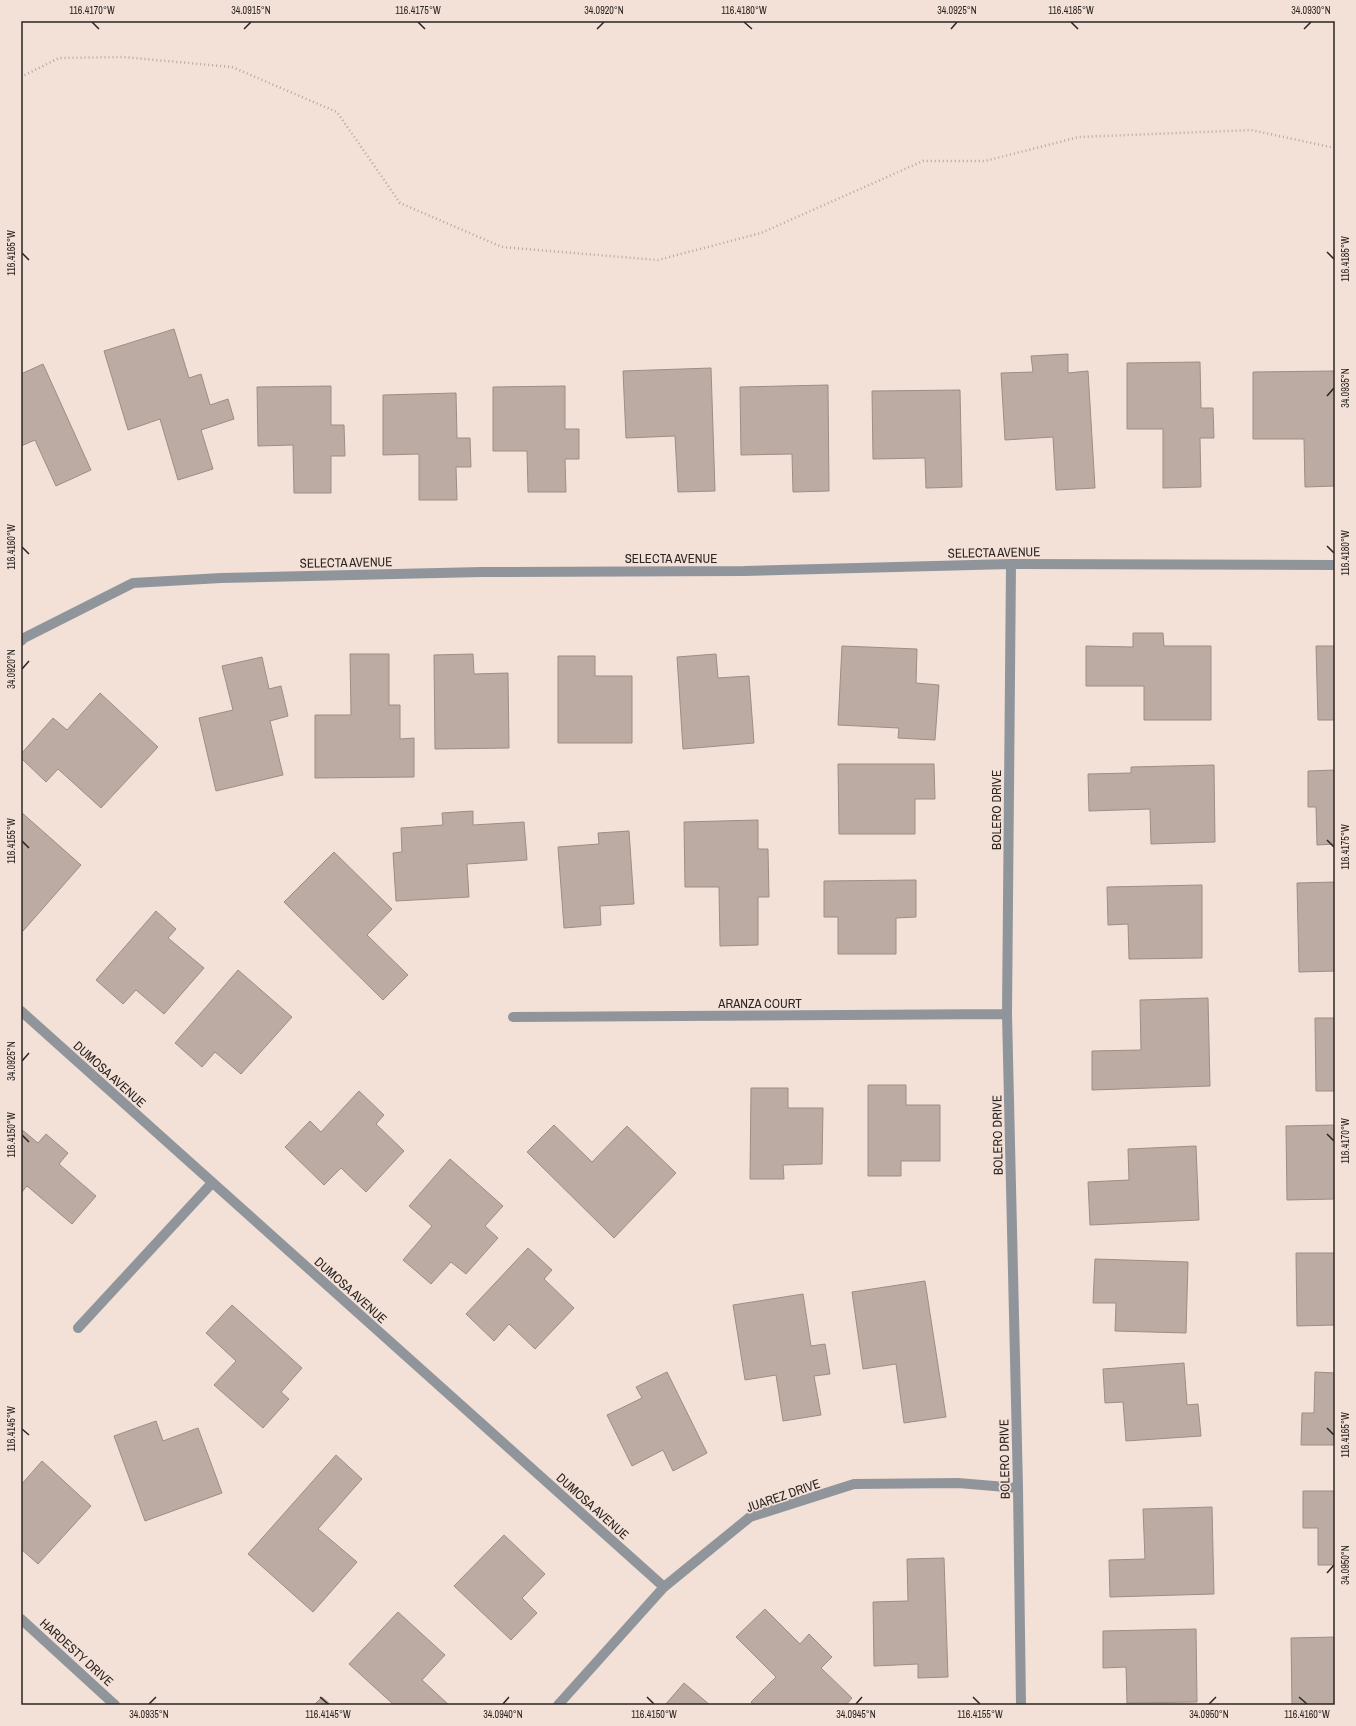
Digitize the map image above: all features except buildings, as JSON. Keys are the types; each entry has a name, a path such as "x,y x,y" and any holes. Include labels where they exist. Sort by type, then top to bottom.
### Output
{"street":[{"name":"SELECTA AVENUE","path":"21,641 24,638 133,583 220,578 450,573 744,571 1011,564 1335,565"},
{"name":"BOLERO DRIVE","path":"1011,564 1007,1014 1018,1488 1021,1705"},
{"name":"DUMOSA AVENUE","path":"21,1011 664,1587"},
{"name":"ARANZA COURT","path":"513,1017 1007,1014"},
{"path":"78,1328 212,1183"},
{"name":"JUAREZ DRIVE","path":"558,1705 664,1587 750,1517 854,1484 958,1482 1018,1488"},
{"name":"HARDESTY DRIVE","path":"21,1619 115,1705"}],"path":[{"path":"21,76 59,58 123,57 232,67 338,112 400,203 502,247 658,260 761,233 923,161 985,161 1079,138 1251,130 1335,148"}]}
